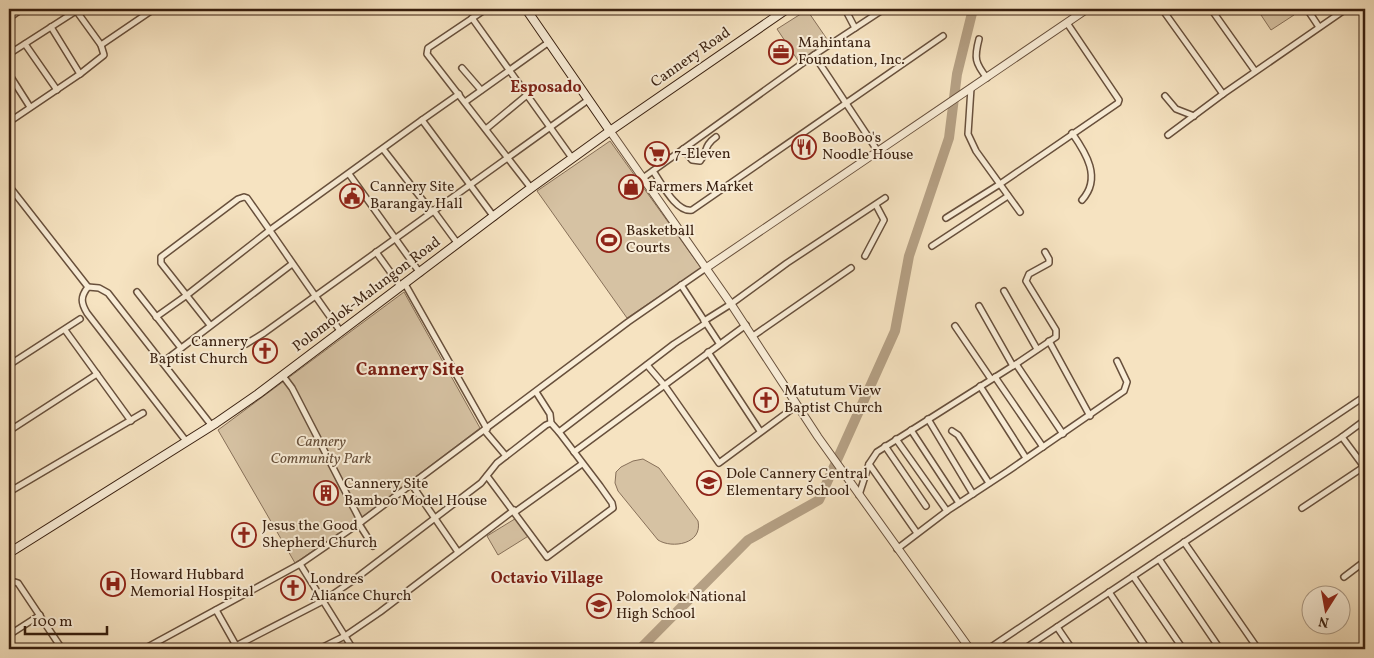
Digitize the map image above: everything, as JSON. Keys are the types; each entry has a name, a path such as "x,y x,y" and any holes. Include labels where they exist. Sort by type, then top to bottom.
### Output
{"main road":[{"path":"526,9 610,131"},
{"name":"Cannery Road","path":"610,131 788,9"},
{"name":"Polomolok-Malungon Road","path":"9,553 212,426 283,376 531,188 610,131"}],"street":[{"path":"9,18 22,9"},
{"path":"486,9 427,50 427,54 531,188"},
{"path":"845,9 855,28"},
{"path":"643,178 814,55 884,9"},
{"path":"144,649 300,564 412,485 681,285 1087,9"},
{"path":"1162,9 1223,94"},
{"path":"1211,9 1255,72"},
{"path":"1307,9 1319,27"},
{"path":"1168,135 1223,94 1346,9"},
{"path":"9,54 76,10 104,50 104,55 80,74 9,122"},
{"path":"102,45 152,10"},
{"path":"472,18 572,158"},
{"path":"946,218 1000,184 1119,101 1067,22"},
{"path":"51,26 80,74"},
{"path":"653,171 675,203 684,210 692,210 943,36"},
{"path":"979,39 976,60 987,78"},
{"path":"465,102 549,42"},
{"path":"25,44 57,90"},
{"path":"814,55 877,150"},
{"path":"462,68 481,90"},
{"path":"9,74 30,107"},
{"path":"972,88 967,128 968,134 976,151 1020,212"},
{"path":"156,317 270,230 459,94"},
{"path":"486,128 527,95"},
{"path":"1165,96 1176,109 1194,116"},
{"path":"246,344 588,100"},
{"path":"422,120 494,217"},
{"path":"610,131 746,325 796,406 970,649"},
{"path":"1072,133 1085,151 1091,168 1088,191 1082,200"},
{"path":"683,149 692,160 700,161 707,144 716,137"},
{"path":"383,149 458,244"},
{"path":"349,174 420,273"},
{"path":"9,186 88,287 99,288 108,293 212,426"},
{"path":"932,246 1008,196"},
{"path":"210,325 161,262 162,256 242,197 247,198 341,332"},
{"path":"559,432 674,344 787,263 886,198"},
{"path":"865,256 884,220 876,205"},
{"path":"376,252 403,285 486,430 506,456"},
{"path":"859,495 872,457 885,446 1014,365 1056,336 1056,330 1028,285 1026,278 1029,274 1049,263 1045,252"},
{"path":"163,362 292,264"},
{"path":"753,336 851,268"},
{"path":"681,285 719,343"},
{"path":"88,287 82,295 82,301 87,313 186,441"},
{"path":"1004,291 1037,349"},
{"path":"137,292 180,348"},
{"path":"979,306 1014,365 1063,434"},
{"path":"9,365 80,319"},
{"path":"574,452 666,386 719,343 746,325"},
{"path":"955,326 1043,447"},
{"path":"64,330 131,420"},
{"path":"1049,341 1090,416"},
{"path":"708,352 760,431"},
{"path":"897,548 947,511 1117,397 1127,387 1128,382 1117,361"},
{"path":"647,365 666,386 719,463 796,406"},
{"path":"9,431 96,374"},
{"path":"283,376 292,388 360,523 374,546"},
{"path":"980,386 1026,458"},
{"path":"487,476 547,558 612,508 612,503 551,423 550,414 536,392"},
{"path":"988,649 1365,396"},
{"path":"9,492 143,413"},
{"path":"928,419 973,494"},
{"path":"1024,649 1365,420"},
{"path":"230,649 237,648 323,601 351,582 481,483 497,463 551,423"},
{"path":"911,430 959,503"},
{"path":"952,431 958,435 989,483"},
{"path":"1302,508 1365,467 1342,437"},
{"path":"896,439 947,511"},
{"path":"885,446 926,506"},
{"path":"319,649 345,636 380,612 458,552 582,464"},
{"path":"869,464 917,533"},
{"path":"412,485 458,552"},
{"path":"1184,542 1258,649"},
{"path":"1159,559 1220,649"},
{"path":"1344,577 1365,561"},
{"path":"300,564 353,649"},
{"path":"1133,576 1183,649"},
{"path":"9,586 18,583 62,649"},
{"path":"1110,592 1147,649"},
{"path":"216,610 237,648"},
{"path":"9,635 40,615"},
{"path":"1057,627 1072,649"},
{"path":"1032,644 1036,649"}],"green space":[{"path":"1257,9 1290,9 1294,15 1271,30"},
{"path":"807,10 829,42 799,62 777,29"},
{"path":"610,141 701,268 627,318 537,191"},
{"name":"Cannery Community Park","path":"404,292 480,428 357,521 295,563 218,430"},
{"path":"643,459 659,468 698,521 696,535 691,539 678,544 664,543 658,540 618,491 615,483 616,472 633,461"},
{"path":"518,517 530,535 498,555 487,536"}],"waterway":[{"path":"640,649 748,540 819,500 895,331 909,256 949,138 957,74 973,9"}],"place":[{"name":"Mahintana Foundation, Inc.","path":"781,52"},
{"name":"BooBoo's Noodle House","path":"804,147"},
{"name":"7-Eleven","path":"657,154"},
{"name":"Farmers Market","path":"631,187"},
{"name":"Cannery Site Barangay Hall","path":"352,196"},
{"name":"Basketball Courts","path":"609,240"},
{"name":"Cannery Baptist Church","path":"265,351"},
{"name":"Matutum View Baptist Church","path":"766,400"},
{"name":"Dole Cannery Central Elementary School","path":"709,483"},
{"name":"Cannery Site Bamboo Model House","path":"326,493"},
{"name":"Jesus the Good Shepherd Church","path":"244,535"},
{"name":"Howard Hubbard Memorial Hospital","path":"113,584"},
{"name":"Londres Aliance Church","path":"293,588"},
{"name":"Polomolok National High School","path":"599,606"}],"district":[{"name":"Esposado","path":"546,88"},
{"name":"Cannery Site","path":"410,370"},
{"name":"Octavio Village","path":"547,579"}]}
